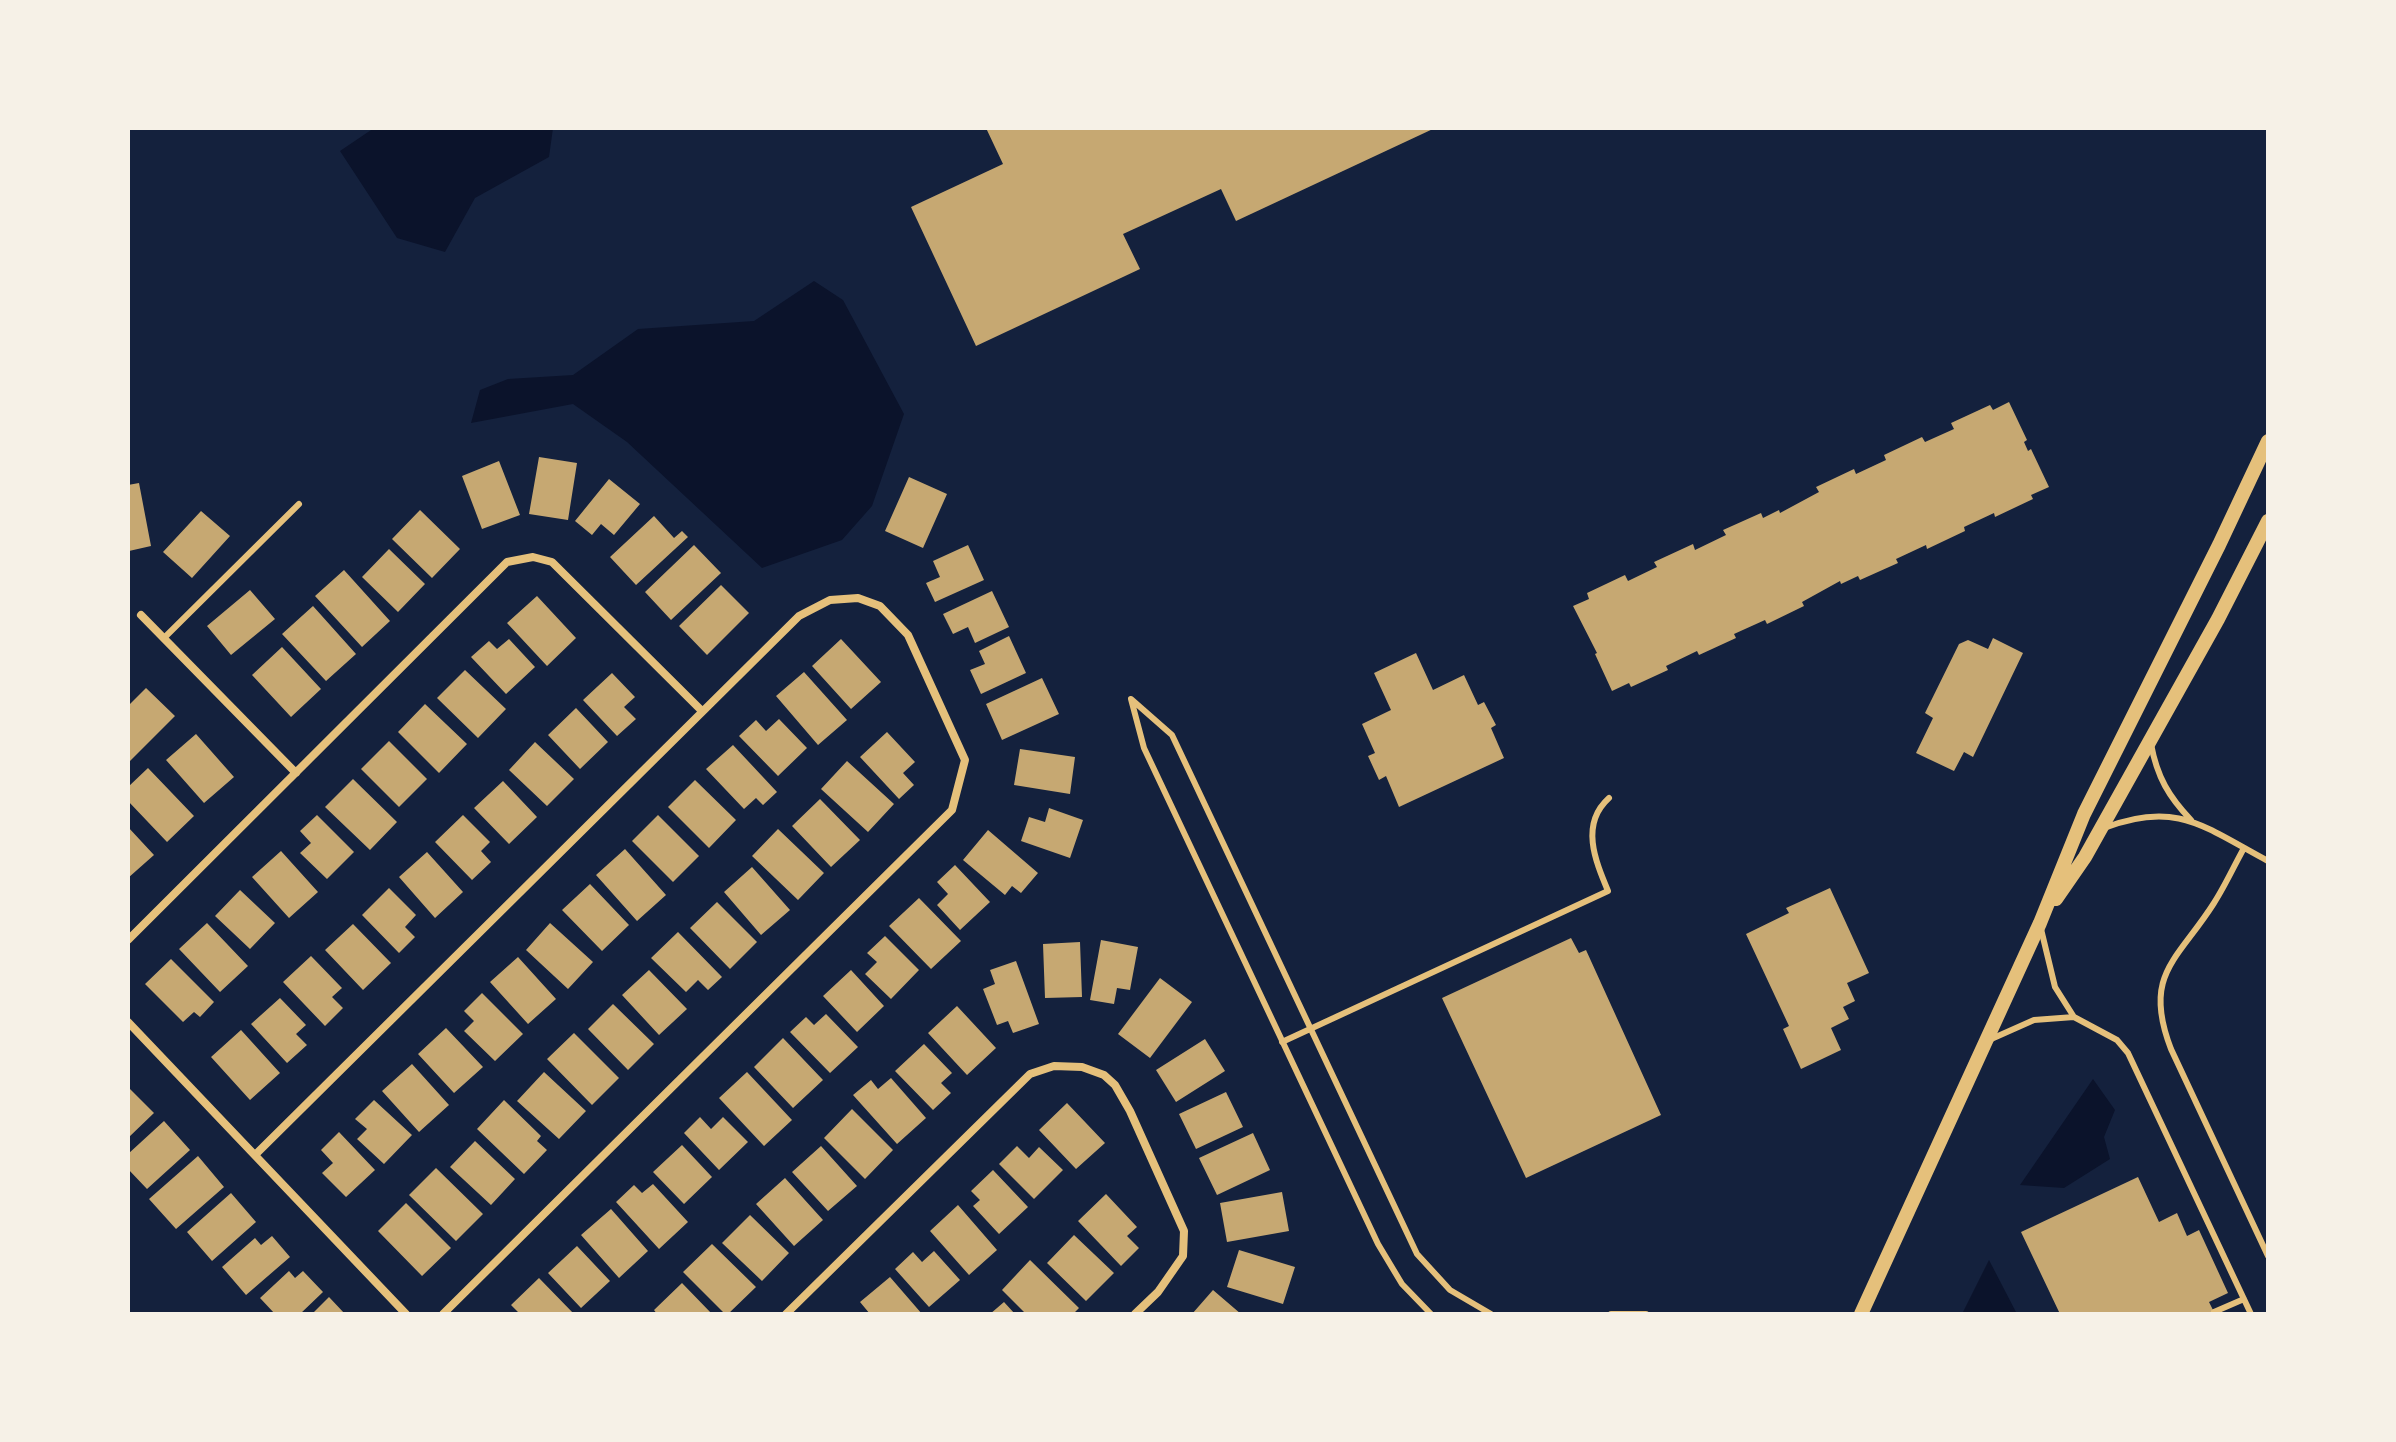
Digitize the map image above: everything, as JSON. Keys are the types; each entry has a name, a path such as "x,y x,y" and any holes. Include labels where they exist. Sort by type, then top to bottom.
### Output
{"street":[{"path":"1861,1314 2040,923 2084,814 2268,441"},
{"path":"2040,923 2100,830 2218,619 2268,521"},
{"path":"128,940 507,562 533,557 552,562 702,711"},
{"path":"255,1155 799,616 830,600 858,598 880,606 908,635 965,760 952,810 443,1314"},
{"path":"141,615 296,773"},
{"path":"128,1022 406,1314"},
{"path":"786,1314 1030,1074 1054,1066 1082,1067 1104,1075 1115,1085 1130,1111 1184,1231 1183,1256 1158,1292 1135,1314"}],"lane":[{"path":"164,638 299,504"},
{"path":"1431,1314 1402,1284 1383,1255 1144,748 1131,699 1172,735 1417,1254 1450,1290 1491,1314"},
{"path":"2150,740 2162,785 2191,820 2268,861"},
{"path":"1282,1042 1608,891 1595,861 1591,834 1597,815 1609,798"},
{"path":"2100,830 2130,819 2153,815 2191,820"},
{"path":"2244,848 2213,904 2167,968 2160,1002 2163,1027 2171,1049 2268,1256"},
{"path":"2040,923 2055,987 2074,1017 2117,1040 2128,1053 2251,1314"},
{"path":"1986,1041 2034,1020 2074,1017"},
{"path":"2214,1312 2244,1299"},
{"path":"1611,1314 1646,1314"}],"water":[{"path":"374,128 553,128 549,157 475,198 445,252 397,238 340,151"},
{"path":"814,281 843,300 904,414 872,506 842,540 762,568 627,442 573,404 471,423 480,390 508,379 573,375 638,329 754,321"},
{"path":"2093,1079 2115,1110 2104,1137 2110,1159 2064,1188 2020,1185"},
{"path":"1989,1260 2017,1314 1962,1314"}],"building":[{"path":"986,128 1435,128 1236,221 1221,189 1123,234 1140,269 976,346 911,207 1003,164"},
{"path":"2009,402 2027,440 2024,442 2028,451 2031,449 2049,487 2031,495 2033,499 1964,527 1965,531 1896,559 1898,563 1860,580 1858,576 1841,584 1840,581 1802,602 1804,606 1767,624 1765,620 1734,634 1736,638 1699,655 1697,651 1666,666 1668,670 1631,687 1629,683 1612,691 1573,606 1589,599 1587,593 1625,575 1628,581 1657,567 1654,562 1693,544 1695,550 1726,535 1723,530 1761,513 1763,518 1779,510 1780,513 1819,492 1816,487 1854,469 1856,474 1886,460 1884,455 1922,437 1925,442 1954,429 1951,423 1990,405 1993,410"},
{"path":"539,457 577,463 568,520 529,514"},
{"path":"499,461 520,515 482,529 462,476"},
{"path":"909,477 947,494 923,548 885,531"},
{"path":"609,479 640,504 614,535 601,524 592,535 575,521"},
{"path":"139,483 151,546 129,551 128,485"},
{"path":"420,510 460,549 432,578 392,539"},
{"path":"201,511 230,536 192,578 163,552"},
{"path":"654,516 674,538 682,531 688,537 636,585 610,557"},
{"path":"694,545 721,573 671,620 645,592"},
{"path":"968,545 984,580 935,602 926,583 940,577 933,561"},
{"path":"389,549 425,584 398,612 362,577"},
{"path":"344,570 390,621 362,647 315,596"},
{"path":"721,585 749,613 707,655 679,626"},
{"path":"250,590 275,619 231,655 207,626"},
{"path":"992,591 1009,627 975,643 968,627 953,634 943,614"},
{"path":"537,596 576,638 547,666 507,623"},
{"path":"313,606 356,654 326,681 282,634"},
{"path":"1009,636 1026,673 981,694 970,670 985,664 979,651"},
{"path":"1993,638 2023,653 1973,757 1964,752 1954,771 1916,753 1933,718 1925,713 1959,644 1968,640 1988,649"},
{"path":"509,639 535,667 506,694 471,657 489,641 497,649"},
{"path":"841,639 881,682 851,709 812,666"},
{"path":"282,647 321,689 291,717 252,675"},
{"path":"1416,653 1433,690 1464,675 1478,705 1484,702 1496,725 1491,728 1504,758 1399,807 1386,776 1379,780 1368,756 1375,753 1362,724 1391,710 1374,673"},
{"path":"465,670 506,709 478,738 437,698"},
{"path":"804,672 847,720 818,745 776,696"},
{"path":"612,673 635,697 624,707 636,719 617,736 583,700"},
{"path":"1042,678 1059,714 1002,740 986,704"},
{"path":"146,688 175,716 130,761 128,706"},
{"path":"425,704 467,744 439,773 398,732"},
{"path":"576,708 608,742 580,769 548,735"},
{"path":"779,719 807,748 778,776 739,736 756,720 766,731"},
{"path":"887,732 915,762 903,773 914,785 899,799 860,757"},
{"path":"196,734 234,777 204,803 166,760"},
{"path":"389,741 427,779 399,807 361,769"},
{"path":"535,742 574,779 547,806 509,770"},
{"path":"733,745 777,792 763,805 756,798 744,809 706,769"},
{"path":"1020,749 1075,757 1070,794 1014,785"},
{"path":"847,761 894,804 868,832 821,789"},
{"path":"148,768 194,816 167,842 128,801 128,787"},
{"path":"353,779 397,822 370,850 325,807"},
{"path":"695,780 736,820 709,848 668,807"},
{"path":"503,781 537,817 509,844 474,808"},
{"path":"820,799 860,840 831,867 792,826"},
{"path":"1049,808 1083,820 1070,858 1021,841 1029,817 1045,822"},
{"path":"317,815 354,852 327,879 300,853 311,843 300,831"},
{"path":"463,815 490,842 481,851 491,862 472,880 435,842"},
{"path":"658,815 699,856 673,882 632,841"},
{"path":"128,827 154,855 128,878"},
{"path":"778,829 824,873 798,900 752,856"},
{"path":"988,830 1038,873 1021,893 1012,886 1005,895 963,860"},
{"path":"625,849 666,895 637,921 596,875"},
{"path":"281,851 318,892 289,918 252,877"},
{"path":"427,852 463,892 435,918 399,877"},
{"path":"955,865 990,902 960,930 937,905 948,894 937,882"},
{"path":"752,867 790,910 761,935 724,892"},
{"path":"590,884 629,925 602,951 562,910"},
{"path":"389,888 416,915 405,927 415,937 399,953 362,915"},
{"path":"1830,888 1869,973 1847,983 1855,1001 1843,1007 1849,1019 1831,1028 1841,1050 1801,1069 1783,1029 1789,1026 1746,934 1789,913 1786,908"},
{"path":"240,890 275,923 250,949 215,916"},
{"path":"919,898 961,941 931,969 889,926"},
{"path":"717,902 757,942 730,969 690,928"},
{"path":"207,923 248,966 220,992 179,949"},
{"path":"550,923 593,962 568,989 526,950"},
{"path":"353,924 391,963 363,990 325,950"},
{"path":"678,932 722,977 708,990 698,980 686,992 651,958"},
{"path":"885,936 919,970 891,999 865,974 877,962 867,953"},
{"path":"1571,938 1579,953 1586,950 1661,1115 1526,1178 1442,998"},
{"path":"1101,940 1138,947 1130,990 1117,988 1114,1004 1090,1000"},
{"path":"1080,942 1082,997 1045,998 1043,944"},
{"path":"311,956 342,988 332,997 343,1008 325,1026 283,982"},
{"path":"518,957 556,999 528,1024 490,982"},
{"path":"171,959 214,1002 200,1017 194,1012 183,1022 145,984"},
{"path":"1016,961 1039,1024 1013,1033 1008,1021 997,1025 983,989 995,984 990,970"},
{"path":"649,970 687,1009 659,1035 622,995"},
{"path":"851,970 884,1006 857,1032 823,996"},
{"path":"1160,978 1192,1002 1150,1058 1118,1034"},
{"path":"482,993 523,1034 495,1061 464,1031 474,1021 464,1011"},
{"path":"280,998 306,1025 296,1034 307,1045 287,1063 251,1024"},
{"path":"613,1004 654,1044 628,1070 588,1029"},
{"path":"957,1006 996,1048 967,1075 928,1033"},
{"path":"826,1014 858,1047 830,1073 790,1032 806,1017 814,1025"},
{"path":"446,1028 483,1067 454,1093 418,1054"},
{"path":"241,1030 280,1073 250,1100 211,1057"},
{"path":"574,1033 619,1078 592,1105 547,1059"},
{"path":"783,1038 823,1080 793,1108 754,1067"},
{"path":"1205,1039 1225,1071 1176,1102 1156,1070"},
{"path":"924,1044 952,1073 941,1083 951,1093 933,1110 895,1071"},
{"path":"412,1064 449,1105 419,1132 382,1091"},
{"path":"544,1072 586,1111 559,1139 517,1101"},
{"path":"747,1072 792,1120 764,1146 719,1098"},
{"path":"891,1078 926,1118 897,1144 853,1095 871,1080 878,1089"},
{"path":"128,1087 154,1113 128,1138"},
{"path":"1226,1092 1243,1127 1196,1149 1179,1114"},
{"path":"374,1100 412,1135 384,1164 357,1139 367,1129 355,1119"},
{"path":"504,1100 541,1136 537,1141 547,1150 524,1174 477,1129"},
{"path":"1067,1103 1105,1143 1076,1169 1039,1130"},
{"path":"852,1109 893,1150 865,1179 824,1138"},
{"path":"700,1117 711,1129 723,1117 748,1142 719,1170 684,1133"},
{"path":"164,1121 190,1150 147,1189 128,1169 128,1154"},
{"path":"339,1132 375,1170 346,1197 322,1173 333,1163 321,1150"},
{"path":"1253,1133 1270,1170 1217,1195 1199,1158"},
{"path":"475,1141 515,1179 491,1205 450,1167"},
{"path":"682,1145 712,1177 684,1204 653,1172"},
{"path":"821,1146 857,1186 828,1211 792,1172"},
{"path":"1017,1146 1029,1158 1039,1147 1063,1170 1034,1199 999,1164"},
{"path":"198,1156 224,1187 176,1229 149,1199"},
{"path":"436,1168 483,1214 456,1241 409,1195"},
{"path":"993,1170 1028,1207 999,1234 973,1206 980,1200 971,1191"},
{"path":"2138,1177 2159,1222 2177,1213 2187,1236 2199,1230 2228,1293 2209,1302 2215,1314 2060,1314 2021,1232"},
{"path":"785,1178 823,1220 794,1246 756,1204"},
{"path":"653,1184 688,1222 659,1249 616,1202 634,1185 642,1193"},
{"path":"1282,1192 1289,1231 1227,1242 1220,1203"},
{"path":"231,1193 256,1222 212,1261 187,1232"},
{"path":"1106,1194 1137,1227 1127,1236 1139,1248 1121,1266 1078,1221"},
{"path":"406,1203 451,1248 422,1276 378,1231"},
{"path":"958,1205 997,1250 969,1275 930,1231"},
{"path":"611,1209 648,1251 619,1278 581,1235"},
{"path":"750,1215 789,1253 762,1281 722,1243"},
{"path":"1074,1235 1114,1273 1086,1301 1047,1263"},
{"path":"272,1236 290,1257 246,1295 222,1267 255,1238 261,1245"},
{"path":"712,1244 756,1287 728,1314 683,1272"},
{"path":"577,1246 610,1281 581,1308 548,1273"},
{"path":"1239,1250 1295,1267 1283,1304 1227,1287"},
{"path":"934,1251 960,1280 929,1307 895,1269 913,1252 922,1262"},
{"path":"1030,1260 1079,1308 1073,1314 1026,1314 1002,1290"},
{"path":"289,1271 295,1278 303,1271 323,1292 300,1314 275,1314 260,1298"},
{"path":"890,1277 922,1314 870,1314 860,1302"},
{"path":"539,1278 574,1314 520,1314 511,1305"},
{"path":"682,1283 712,1314 657,1314 654,1310"},
{"path":"1213,1290 1241,1314 1192,1314"},
{"path":"329,1297 345,1314 312,1314"},
{"path":"1004,1302 1015,1314 990,1314"}]}
